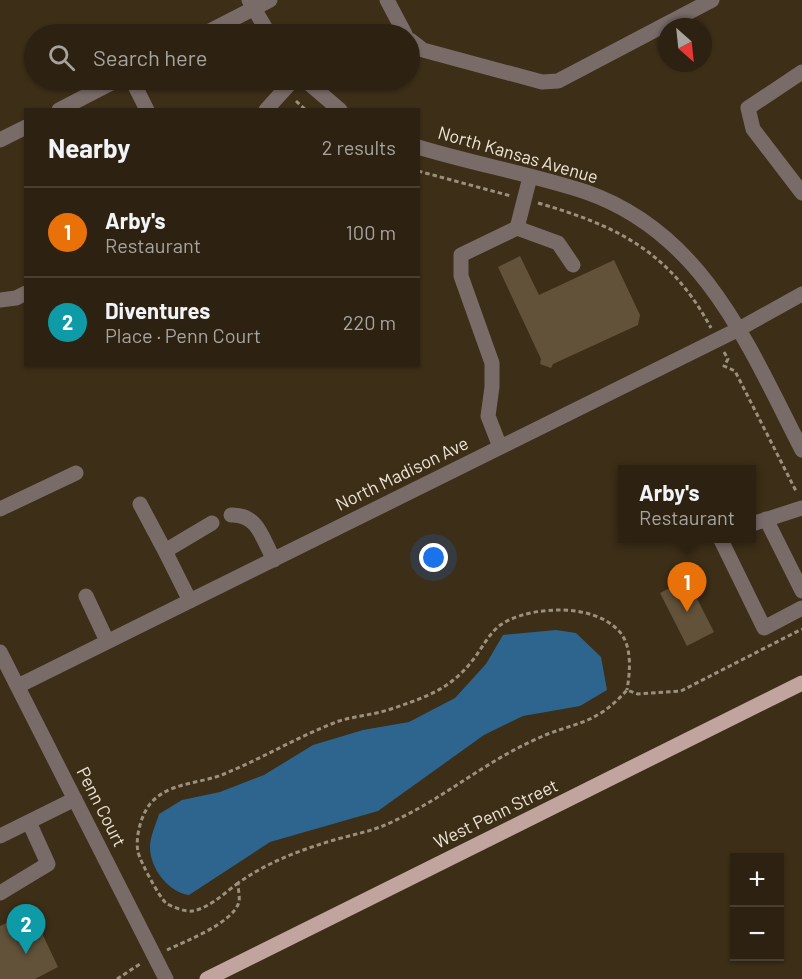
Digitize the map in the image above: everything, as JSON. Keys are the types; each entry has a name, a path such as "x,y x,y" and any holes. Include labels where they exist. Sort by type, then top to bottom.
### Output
{"main road":[{"name":"West Penn Street","path":"207,979 802,683"}],"street":[{"path":"220,24 252,4 270,0"},
{"path":"387,0 400,24"},
{"path":"420,48 542,82 558,81 712,0"},
{"path":"252,4 263,24"},
{"path":"802,72 748,108 753,129 802,193"},
{"path":"62,108 97,90"},
{"path":"137,90 146,108"},
{"path":"268,108 284,90"},
{"path":"317,90 338,108"},
{"path":"0,140 24,128"},
{"name":"North Kansas Avenue","path":"420,148 587,193 622,208 679,248 701,272 739,329 802,450"},
{"path":"517,228 530,177"},
{"path":"500,447 488,416 492,387 492,363 460,276 460,255 517,228 558,243 573,265"},
{"path":"0,300 16,298 24,294"},
{"name":"North Madison Ave","path":"18,686 739,329 802,294"},
{"path":"0,509 76,473"},
{"path":"801,503 759,522 802,591"},
{"path":"140,504 190,601"},
{"path":"231,515 244,514 253,520 274,560"},
{"path":"165,550 212,523"},
{"path":"722,543 764,628 802,608"},
{"path":"86,596 107,641"},
{"name":"Penn Court","path":"0,652 166,979"},
{"path":"0,836 75,799"},
{"path":"0,893 48,864 29,822"}],"path":[{"path":"420,172 597,222 620,232 662,263 692,294 728,359 724,366 735,371 801,503"},
{"path":"561,609 594,616 619,630 628,652 631,670 627,690 612,707 596,719 535,739 506,754 396,821 366,833 336,839 289,855 256,871 209,903 192,911 173,907 164,902 138,851 140,824 149,805 166,791 222,775 341,720 379,713 428,697 454,681 473,660 483,643 504,622 531,611 561,609"},
{"path":"627,690 638,694 681,691 802,629"},
{"path":"117,979 126,971 219,924 232,913 238,902 238,883"}],"water":[{"path":"556,630 576,633 601,657 607,690 580,706 523,716 484,735 378,811 270,842 189,895 167,884 157,871 150,847 159,814 182,800 220,792 264,775 313,745 363,730 409,722 455,698 486,664 503,635"}],"building":[{"path":"520,256 539,295 614,260 640,315 638,325 553,364 551,368 540,364 541,359 498,267"},
{"path":"687,579 714,632 687,646 660,593"},
{"path":"11,921 22,941 41,931 58,967 35,979 0,979 0,926"}],"place":[{"name":"Arby's","path":"687,612"},
{"name":"Diventures","path":"26,954"}]}
